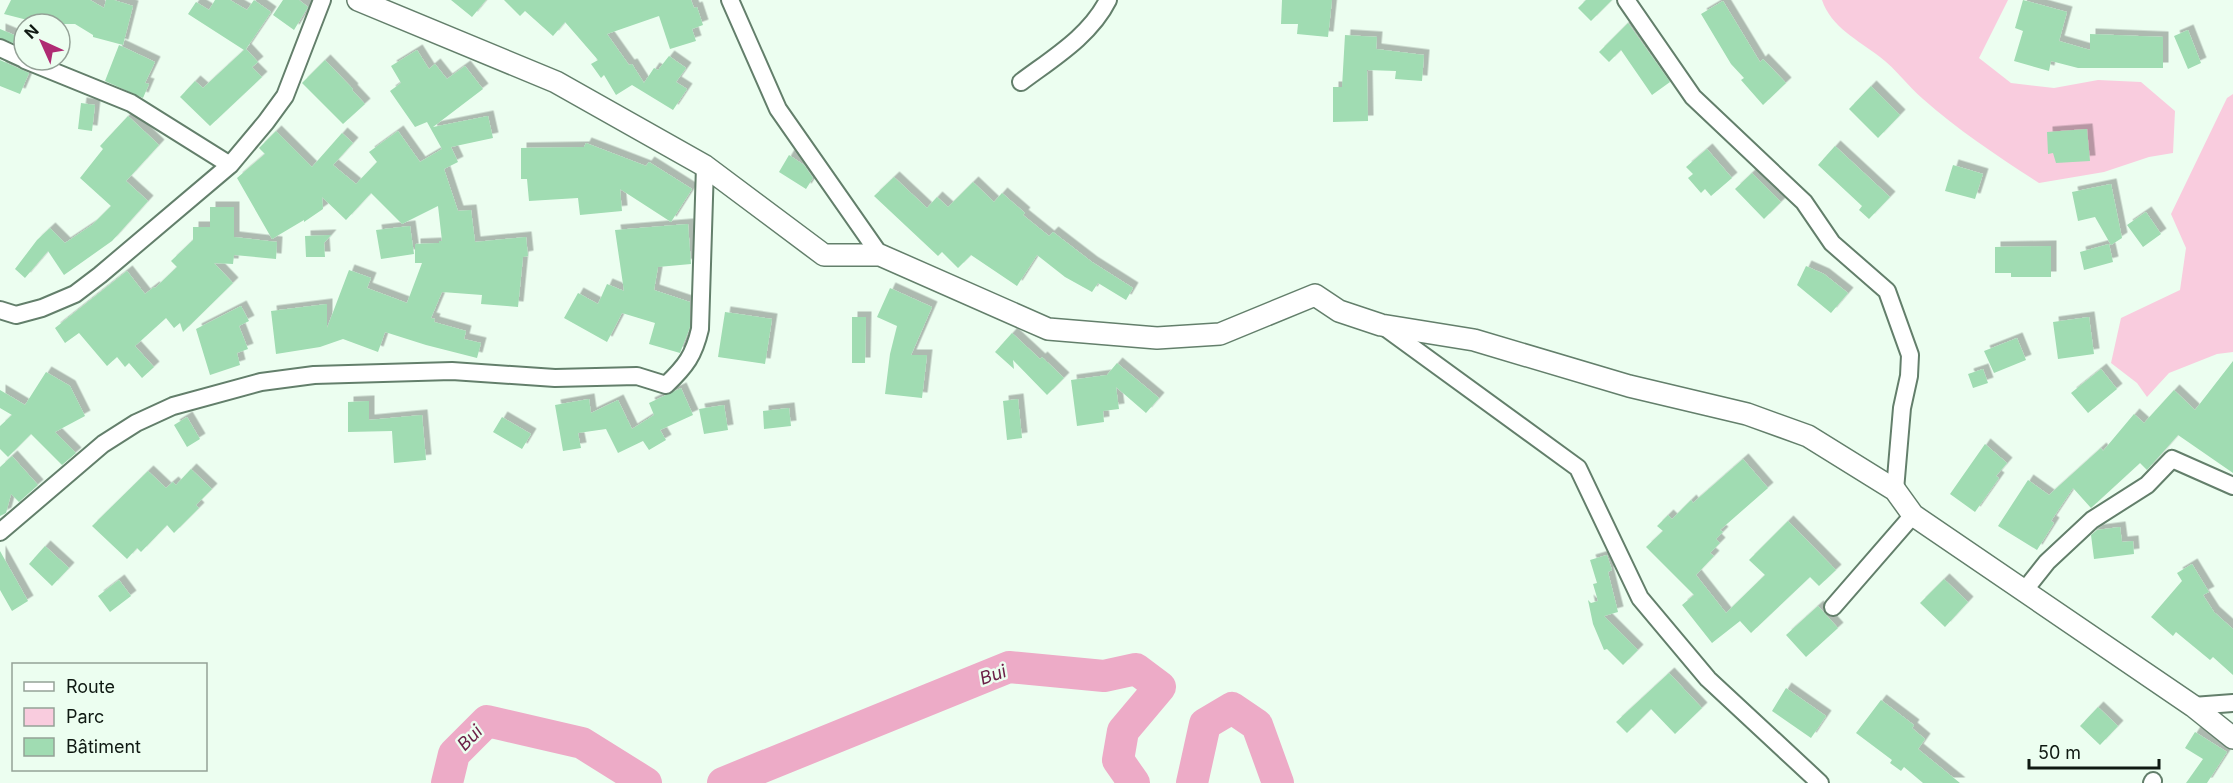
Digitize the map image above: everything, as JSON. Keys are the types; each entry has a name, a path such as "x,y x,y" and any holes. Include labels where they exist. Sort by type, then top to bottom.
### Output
{"street":[{"path":"0,310 16,315 42,308 75,294 230,165 285,96 322,0"},
{"path":"358,0 556,82 705,166 824,255 880,255 1048,329 1157,338 1220,334 1315,295 1339,311 1381,325 1474,340 1629,386 1747,414 1808,436 1895,490 1913,515 2193,706 2233,738"},
{"path":"730,0 778,109 880,255"},
{"path":"1021,81 1071,45 1102,12 1108,0"},
{"path":"1626,0 1692,97 1804,202 1832,243 1887,291 1910,355 1909,376 1902,408 1895,490"},
{"path":"55,72 131,103 230,165"},
{"path":"0,532 103,444 136,423 173,406 261,382 314,375 452,371 555,378 637,376 666,385 684,368 695,351 700,329 705,166"},
{"path":"1381,325 1578,468 1640,598 1708,679 1820,783"},
{"path":"2024,591 2047,562 2092,520 2147,485 2172,459 2233,486"},
{"path":"1833,607 1913,515"},
{"path":"2193,706 2233,703"}],"green space":[{"path":"1822,0 2008,0 1979,58 2011,83 2054,88 2098,80 2141,82 2175,111 2173,153 2149,157 2104,172 2039,183 1979,143 1937,111 1886,62 1839,25 1826,10"},
{"path":"2233,94 2233,352 2217,354 2169,373 2147,397 2137,383 2111,363 2121,318 2180,290 2186,248 2171,214 2227,98"}],"building":[{"path":"11,0 90,0 104,8 106,0 114,0 133,6 123,45 93,37 72,24 72,12 12,12 12,16 4,14"},
{"path":"215,0 230,0 247,10 254,0 271,12 246,49 258,62 252,67 262,77 210,126 180,97 195,81 203,88 244,50 188,14 196,2 209,10"},
{"path":"283,0 299,0 308,7 294,30 273,15"},
{"path":"451,0 486,0 472,17"},
{"path":"504,0 691,0 694,8 697,7 703,25 692,29 696,41 670,49 659,16 607,34 629,65 632,64 644,83 654,68 658,70 669,56 686,68 676,82 687,89 673,110 632,85 616,95 604,75 601,78 591,64 598,60 565,22 553,36 525,11 520,16"},
{"path":"1282,0 1332,0 1328,37 1297,34 1298,24 1281,24"},
{"path":"1586,0 1612,0 1591,21 1578,8"},
{"path":"2023,0 2067,12 2059,41 2090,50 2090,34 2163,37 2163,68 2078,68 2051,61 2049,71 2014,61 2023,31 2015,28"},
{"path":"1723,1 1760,62 1763,59 1786,83 1763,105 1741,80 1744,78 1731,64 1701,14"},
{"path":"1628,23 1670,82 1652,95 1621,50 1609,62 1599,52"},
{"path":"0,29 12,34 12,42 0,38"},
{"path":"2188,30 2201,63 2188,69 2174,36"},
{"path":"1345,35 1377,37 1376,49 1424,55 1422,81 1395,79 1396,71 1367,70 1368,121 1333,122 1333,87 1342,87"},
{"path":"119,45 155,62 145,83 149,84 143,98 105,81"},
{"path":"417,50 429,69 435,64 447,79 465,66 483,89 433,127 488,116 493,138 451,147 458,162 444,169 458,211 471,210 475,242 526,237 528,256 523,257 518,307 481,304 482,295 442,292 431,318 435,319 434,322 466,331 464,339 481,343 477,358 385,332 378,352 343,339 320,347 276,354 271,311 327,304 327,328 349,270 371,278 367,288 407,303 422,263 415,263 415,244 442,241 438,206 402,224 371,193 346,220 322,197 323,209 272,239 237,178 265,154 259,148 276,131 312,167 342,133 353,143 333,165 356,184 377,162 369,152 398,131 420,162 442,149 427,122 415,127 390,91 401,83 391,66"},
{"path":"0,60 12,65 12,72 29,73 20,94 0,86"},
{"path":"325,60 365,104 343,124 302,83"},
{"path":"1871,86 1900,115 1878,138 1849,109"},
{"path":"81,103 95,105 92,131 78,129"},
{"path":"128,116 159,145 126,181 148,201 112,241 64,275 48,251 25,278 15,269 37,240 50,228 65,243 92,225 111,206 80,178 103,149 100,146"},
{"path":"2087,129 2090,161 2056,163 2053,153 2048,154 2047,132"},
{"path":"586,143 646,166 649,162 692,189 671,222 620,189 622,211 580,215 578,198 529,201 527,179 521,179 521,148 584,147"},
{"path":"1835,146 1890,197 1869,219 1859,210 1862,206 1818,165"},
{"path":"1707,149 1732,178 1711,196 1705,189 1701,193 1688,178 1693,174 1686,167"},
{"path":"789,155 804,165 813,178 806,189 779,172"},
{"path":"1953,165 1983,174 1975,199 1945,191"},
{"path":"1752,173 1781,202 1764,219 1735,189"},
{"path":"894,177 927,208 937,197 948,207 973,182 994,202 1002,193 1025,213 1023,215 1049,236 1053,232 1092,262 1133,288 1126,300 1098,283 1092,292 1065,277 1037,255 1017,286 971,255 958,268 942,252 938,256 874,196"},
{"path":"2111,184 2122,238 2111,245 2095,217 2078,221 2072,192"},
{"path":"210,207 234,207 234,237 277,242 276,259 234,255 233,264 214,263 233,283 183,332 180,323 174,328 166,318 135,346 154,367 142,378 129,363 125,367 117,357 107,366 79,333 65,343 55,328 127,271 145,294 155,288 177,267 171,261 193,240 193,227 210,227"},
{"path":"2146,212 2161,234 2143,247 2127,225"},
{"path":"688,224 691,264 658,267 654,290 690,302 690,327 680,353 649,344 655,323 622,313 607,342 564,318 578,293 598,304 607,284 624,291 615,230"},
{"path":"410,226 414,254 381,259 376,230"},
{"path":"331,235 324,243 325,257 306,257 305,236"},
{"path":"2109,244 2113,262 2084,270 2080,252"},
{"path":"2051,246 2051,277 2011,277 2011,273 1995,273 1995,247"},
{"path":"1806,266 1824,274 1848,293 1831,313 1797,285"},
{"path":"890,288 932,307 911,355 927,355 922,398 885,394 890,354 897,326 877,317"},
{"path":"241,306 249,321 239,326 248,349 237,353 240,365 210,375 196,329"},
{"path":"725,312 772,319 765,364 718,357"},
{"path":"852,317 866,317 865,363 852,363"},
{"path":"2089,317 2094,354 2058,359 2053,322"},
{"path":"1012,333 1064,378 1047,395 1013,360 1014,369 995,352"},
{"path":"2017,338 2026,360 1994,373 1984,351"},
{"path":"2233,361 2233,473 2178,435 2147,470 2140,463 2091,508 2073,488 2051,521 2054,523 2037,550 1998,526 2028,480 2049,495 2101,448 2103,451 2134,414 2144,423 2174,390 2195,410"},
{"path":"1117,363 1159,398 1146,413 1116,387 1119,409 1103,411 1104,422 1077,426 1071,380 1107,375"},
{"path":"1983,369 1988,383 1973,388 1968,374"},
{"path":"2101,369 2117,389 2088,413 2071,393"},
{"path":"46,372 70,386 85,416 55,432 76,453 62,465 31,434 8,457 0,449 0,426 12,415 0,408 0,390 25,405"},
{"path":"681,388 693,415 660,430 666,440 649,450 643,441 618,453 606,429 578,433 581,448 563,451 555,405 589,399 591,413 618,400 632,429 654,415 649,403"},
{"path":"1018,399 1022,438 1007,440 1003,401"},
{"path":"369,401 369,420 422,415 426,460 394,463 392,431 348,432 348,402"},
{"path":"724,405 728,430 704,434 699,409"},
{"path":"789,408 791,426 764,429 763,411"},
{"path":"187,417 200,439 187,447 174,425"},
{"path":"502,417 531,434 522,449 493,432"},
{"path":"1985,444 2007,463 1996,476 1999,478 1975,512 1950,494"},
{"path":"12,456 38,485 19,502 11,494 6,513 0,516 0,467"},
{"path":"1743,459 1768,488 1720,530 1723,532 1716,539 1720,543 1710,553 1714,556 1696,575 1726,613 1765,575 1749,560 1788,521 1836,570 1819,586 1810,577 1751,633 1740,621 1712,643 1682,605 1694,595 1646,547 1663,531 1657,526 1668,515 1672,519 1691,500 1693,503"},
{"path":"191,469 212,489 196,505 199,508 174,533 167,525 141,552 137,548 127,559 92,526 148,471 166,488 173,482 176,485"},
{"path":"2120,527 2122,542 2133,541 2134,554 2094,559 2091,535 2097,530"},
{"path":"45,546 69,568 52,586 29,564"},
{"path":"0,551 28,601 12,611 0,590"},
{"path":"1607,555 1612,570 1608,572 1618,612 1604,616 1638,650 1623,665 1607,649 1604,650 1593,624 1588,600 1591,603 1598,601 1593,584 1597,583 1590,560"},
{"path":"2192,564 2209,592 2203,595 2214,612 2233,629 2233,675 2213,657 2210,660 2176,632 2173,636 2151,617 2182,581 2177,573"},
{"path":"1944,579 1968,602 1945,627 1920,603"},
{"path":"119,580 131,596 110,612 98,596"},
{"path":"1818,606 1838,628 1806,657 1786,635"},
{"path":"1669,673 1702,708 1675,734 1651,709 1627,733 1616,722"},
{"path":"1786,688 1826,716 1811,738 1772,711"},
{"path":"1881,700 1914,725 1912,728 1925,739 1918,749 1960,783 1923,783 1904,767 1901,771 1890,763 1892,760 1856,733"},
{"path":"2098,707 2118,726 2100,745 2080,726"},
{"path":"2195,732 2227,752 2207,783 2186,783 2203,759 2185,748"}],"waterway":[{"name":"Bui","path":"723,783 1009,667 1104,676 1136,669 1160,687 1123,731 1118,760 1134,783"},
{"name":"Bui","path":"1192,783 1205,724 1232,708 1257,725 1278,783"},
{"name":"Bui","path":"447,783 454,754 487,721 582,743 646,783"}]}
